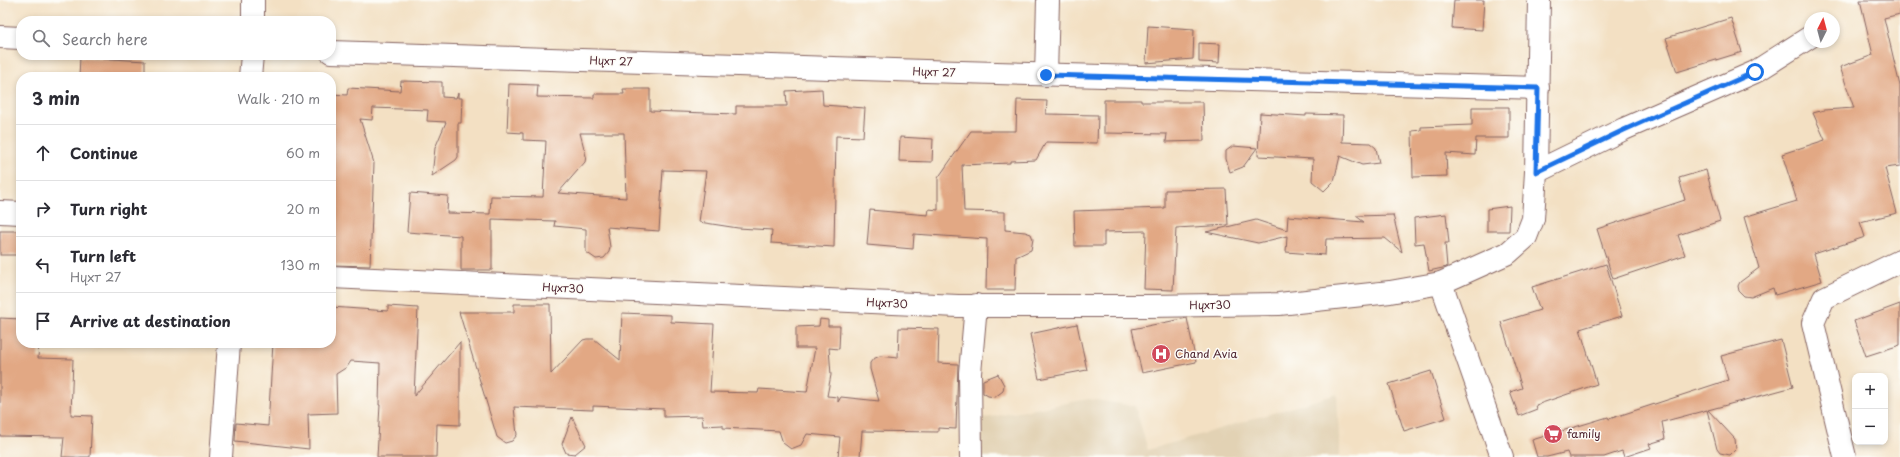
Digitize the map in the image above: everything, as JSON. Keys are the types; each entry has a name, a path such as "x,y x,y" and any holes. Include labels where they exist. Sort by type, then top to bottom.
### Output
{"street":[{"path":"253,0 253,16"},
{"path":"1046,75 1048,0"},
{"name":"Нүхт30","path":"336,278 950,306 1149,306 1279,304 1390,292 1441,283 1508,252 1526,237 1533,219 1536,172 1539,0"},
{"path":"0,37 16,38"},
{"path":"1536,172 1624,130 1755,72 1804,41"},
{"name":"Нүхт 27","path":"336,52 1046,75 1538,88"},
{"path":"250,72 252,60"},
{"path":"0,212 16,213"},
{"path":"1845,457 1812,323 1824,298 1900,261"},
{"path":"1441,283 1502,457"},
{"path":"971,457 970,372 976,305"},
{"path":"221,457 229,348"}],"shaded area":[{"path":"1337,394 1340,457 979,457 980,419 1089,399 1135,406 1148,450"}],"building":[{"path":"1454,0 1484,0 1482,30 1452,28"},
{"path":"1860,0 1900,0 1900,14 1884,18 1900,86 1900,166 1885,168 1897,213 1860,222 1865,237 1814,254 1822,281 1775,295 1773,288 1751,297 1744,296 1739,291 1738,286 1740,282 1759,268 1744,217 1797,201 1782,154 1825,140 1813,113 1824,110 1854,108 1840,67 1873,55"},
{"path":"1731,18 1742,52 1677,72 1666,38"},
{"path":"1148,26 1194,29 1193,59 1146,63"},
{"path":"1199,43 1220,44 1219,63 1199,62"},
{"path":"80,60 145,61 145,72 79,72"},
{"path":"401,81 442,82 442,97 456,98 458,93 458,98 462,98 461,123 458,123 458,157 456,160 432,176 435,148 446,122 427,121 428,110 373,108 372,120 360,119 374,163 370,266 336,265 336,94 347,95 348,88 400,91"},
{"path":"509,84 538,85 537,97 594,98 594,94 624,94 623,89 650,89 650,111 736,114 736,106 787,106 786,91 822,89 823,105 865,108 863,137 836,136 834,247 771,243 772,230 738,228 699,222 706,171 663,170 659,231 607,227 610,247 609,252 604,258 596,259 586,252 586,229 554,226 555,221 492,219 492,270 461,270 461,236 407,232 410,193 448,196 447,213 490,214 491,196 543,197 546,141 523,140 523,133 507,132","holes":["580,133 624,133 626,198 558,193 585,162 586,156"]},
{"path":"1017,100 1047,101 1046,114 1098,115 1097,143 1046,142 1036,160 1010,161 1010,163 962,165 964,211 1005,212 1005,230 1031,234 1033,239 1031,250 1016,257 1015,290 986,290 987,239 914,234 913,249 867,245 870,210 928,215 929,209 938,210 938,178 971,131 1016,131"},
{"path":"1104,100 1141,100 1141,102 1203,102 1204,141 1166,142 1167,134 1104,133"},
{"path":"1472,107 1509,107 1509,138 1476,138 1475,155 1446,153 1447,176 1413,177 1412,131 1421,130 1421,127 1472,125"},
{"path":"1260,113 1306,116 1306,114 1343,115 1342,142 1370,143 1376,148 1379,163 1362,165 1340,156 1334,181 1324,191 1312,181 1313,159 1258,156"},
{"path":"900,137 933,139 932,162 899,161"},
{"path":"1233,146 1257,148 1243,167 1230,172 1226,159 1226,151"},
{"path":"1706,170 1720,221 1678,235 1685,255 1613,279 1597,229 1685,200 1679,178"},
{"path":"1226,189 1228,225 1176,228 1173,290 1144,289 1146,231 1104,232 1104,246 1075,246 1074,211 1165,208 1165,190"},
{"path":"1510,206 1509,231 1487,231 1487,209"},
{"path":"1446,214 1449,243 1445,243 1447,267 1429,271 1424,243 1415,244 1414,218"},
{"path":"1393,215 1402,252 1385,238 1326,239 1325,255 1286,252 1287,236 1258,243 1206,232 1256,220 1287,230 1288,216 1364,222 1356,216"},
{"path":"0,231 16,231 16,255 0,255"},
{"path":"1606,264 1622,316 1580,329 1597,384 1536,405 1537,409 1519,416 1510,392 1522,388 1501,322 1540,310 1532,287"},
{"path":"514,304 550,304 551,374 583,340 587,339 594,339 620,360 622,313 671,315 671,322 714,324 710,392 758,393 759,389 807,392 815,348 796,348 796,327 819,326 820,319 828,320 828,326 840,326 839,349 829,348 831,375 827,396 838,397 838,402 841,397 879,401 870,369 870,363 873,359 880,356 898,358 899,328 939,329 938,363 958,364 956,429 938,428 938,432 862,431 860,457 838,457 840,437 807,434 801,445 791,449 783,443 779,431 723,428 723,425 703,426 702,416 664,417 664,409 593,406 593,410 514,407 517,435 512,441 505,443 497,437 459,312 514,312"},
{"path":"1900,304 1900,345 1866,356 1854,321"},
{"path":"388,306 418,308 414,396 460,342 460,425 437,424 436,457 377,457 380,405 380,363 351,361 347,367 336,374 337,413 308,414 309,449 235,441 236,423 268,426 273,348 336,348 336,307 388,311"},
{"path":"0,318 16,319 16,348 39,348 38,358 73,359 71,415 92,416 90,457 62,457 64,437 0,436"},
{"path":"1187,318 1196,362 1142,373 1132,329"},
{"path":"1077,324 1087,370 1039,379 1030,334"},
{"path":"1781,340 1793,387 1708,410 1735,439 1736,449 1730,455 1720,453 1717,449 1707,410 1662,422 1665,439 1649,444 1651,448 1624,457 1622,451 1604,457 1569,457 1567,452 1547,457 1537,457 1532,440 1608,417 1609,419 1728,380 1721,356"},
{"path":"1431,371 1446,418 1404,431 1389,384"},
{"path":"998,374 1004,385 1003,391 995,397 988,396 983,393 983,380"},
{"path":"572,417 586,445 575,454 566,453 562,444"}],"place":[{"name":"Chand Avia","path":"1161,354"},
{"name":"family","path":"1553,434"}],"route":[{"path":"1046,75 1538,88 1536,172 1624,130 1755,72"}]}
